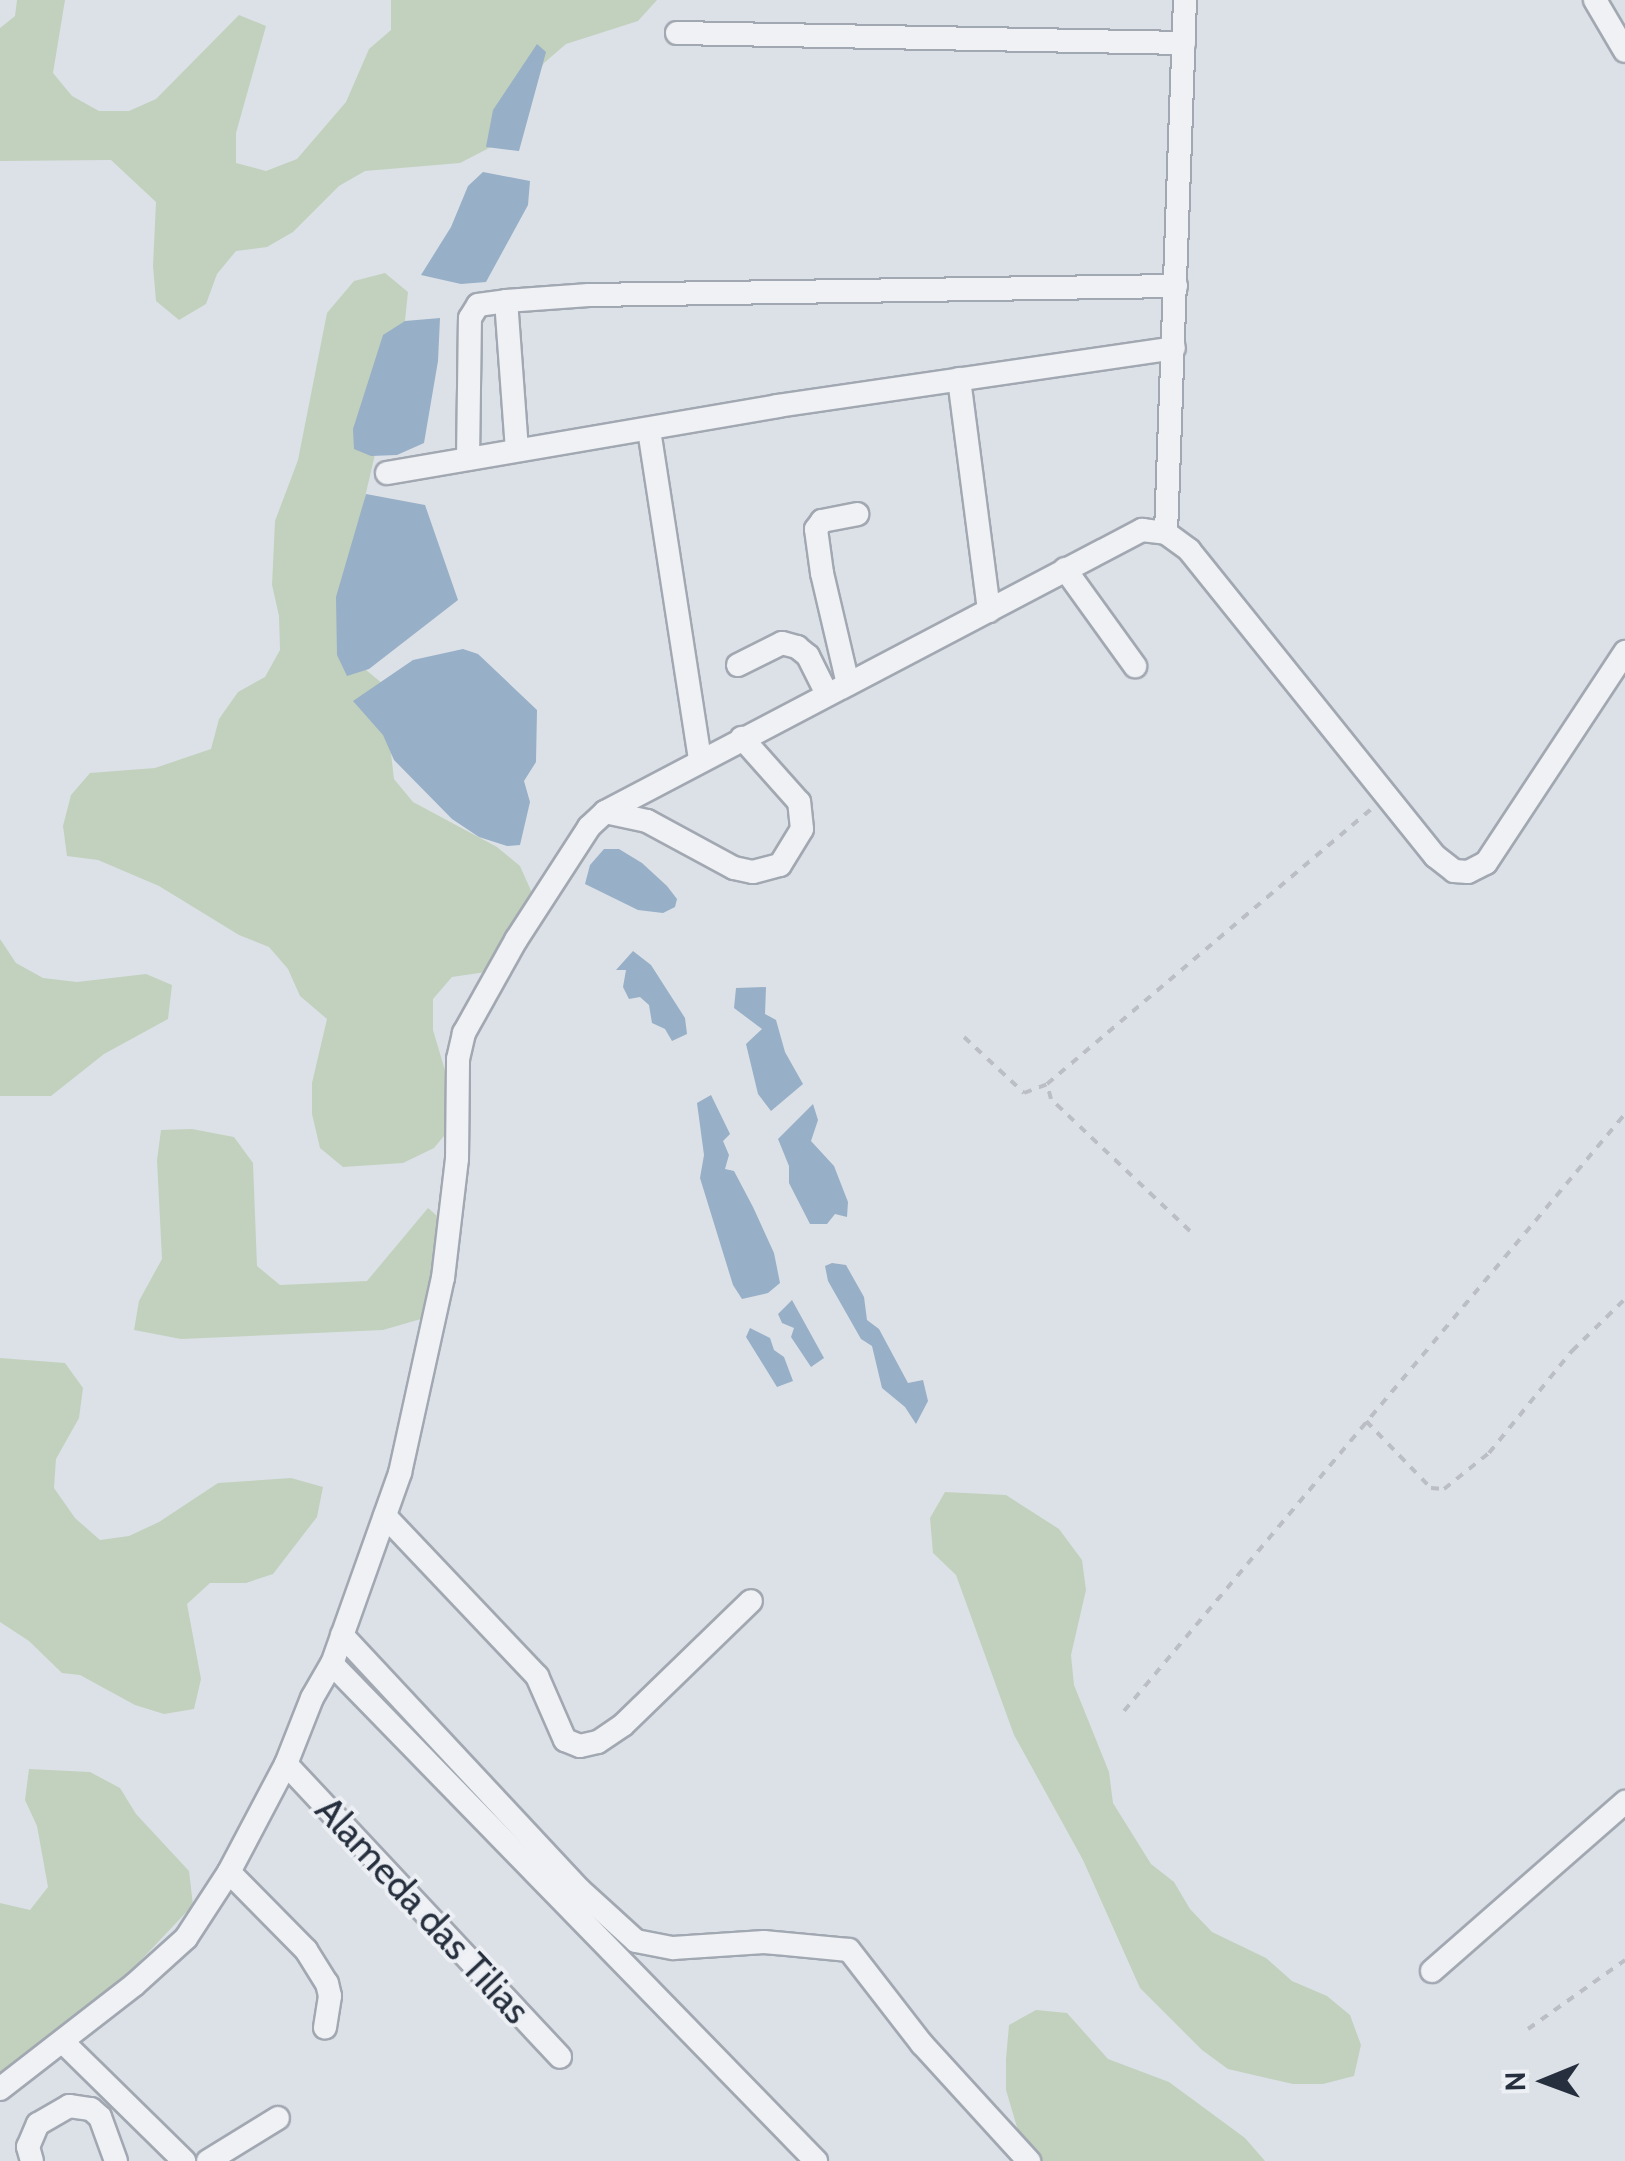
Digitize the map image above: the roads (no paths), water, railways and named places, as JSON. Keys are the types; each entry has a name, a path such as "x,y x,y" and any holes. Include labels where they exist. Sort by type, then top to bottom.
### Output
{"street":[{"path":"1166,533 1185,0"},
{"path":"1625,4 1600,8 1625,51"},
{"path":"676,32 1184,43"},
{"path":"468,459 470,318 478,305 589,295 1176,286"},
{"path":"506,301 517,450"},
{"path":"387,473 959,379 1174,348"},
{"path":"959,379 988,611"},
{"path":"649,430 700,760"},
{"path":"837,689 816,529 822,522 856,514"},
{"path":"0,2089 63,2042 186,1938 229,1872 286,1764 312,1698 332,1664 400,1473 442,1278 458,1159 458,1059 464,1033 516,940 583,836 606,812 1142,530 1166,533 1189,550 1386,796 1451,870 1468,872 1486,864 1625,652"},
{"path":"1065,569 1135,666"},
{"path":"738,665 782,643 808,656 837,689"},
{"path":"606,812 647,820 734,868 753,872 780,865 802,829 798,802 742,738"},
{"path":"385,1516 536,1676 565,1740 580,1746 598,1742 623,1724 751,1601"},
{"path":"342,1635 580,1889 636,1941 674,1948 764,1942 849,1950 922,2044 1029,2161"},
{"path":"332,1664 816,2161"},
{"name":"Alameda das Tilias","path":"286,1764 560,2056"},
{"path":"1432,1971 1625,1802"},
{"path":"229,1872 306,1950 330,1996 325,2028"},
{"path":"63,2042 184,2161"},
{"path":"32,2161 28,2147 38,2124 69,2106 91,2109 100,2117 116,2161"},
{"path":"208,2161 278,2118"}],"water":[{"path":"537,44 546,52 519,151 486,147 493,110"},
{"path":"483,172 530,181 528,205 486,282 461,284 421,275 451,227 468,186"},
{"path":"440,318 438,361 424,443 397,455 371,456 354,449 353,429 383,335 405,321"},
{"path":"366,494 425,505 458,600 369,669 347,676 337,655 336,597"},
{"path":"463,649 478,654 537,710 536,762 524,781 530,802 520,845 507,846 479,837 452,819 394,760 383,735 353,701 413,660"},
{"path":"604,849 619,849 642,863 677,899 675,907 663,913 638,910 585,884 590,865"},
{"path":"633,951 651,965 685,1018 687,1034 672,1041 665,1029 652,1023 649,1005 640,997 629,999 623,987 626,970 616,970"},
{"path":"766,987 765,1014 776,1020 785,1052 803,1084 771,1111 758,1094 746,1044 762,1029 734,1008 736,988"},
{"path":"711,1095 730,1134 723,1141 729,1155 725,1169 734,1171 753,1207 774,1253 780,1283 768,1293 742,1299 733,1285 700,1178 704,1155 697,1103"},
{"path":"813,1104 818,1120 811,1141 834,1166 848,1202 847,1217 835,1214 827,1224 810,1224 789,1183 789,1166 778,1139"},
{"path":"846,1265 864,1297 867,1320 879,1329 908,1383 923,1380 928,1401 916,1424 905,1407 882,1388 872,1346 861,1339 828,1281 825,1266"},
{"path":"792,1300 824,1358 811,1367 791,1337 794,1328 782,1323 778,1314"},
{"path":"750,1328 770,1338 774,1350 784,1357 793,1381 777,1387 746,1337"}]}
